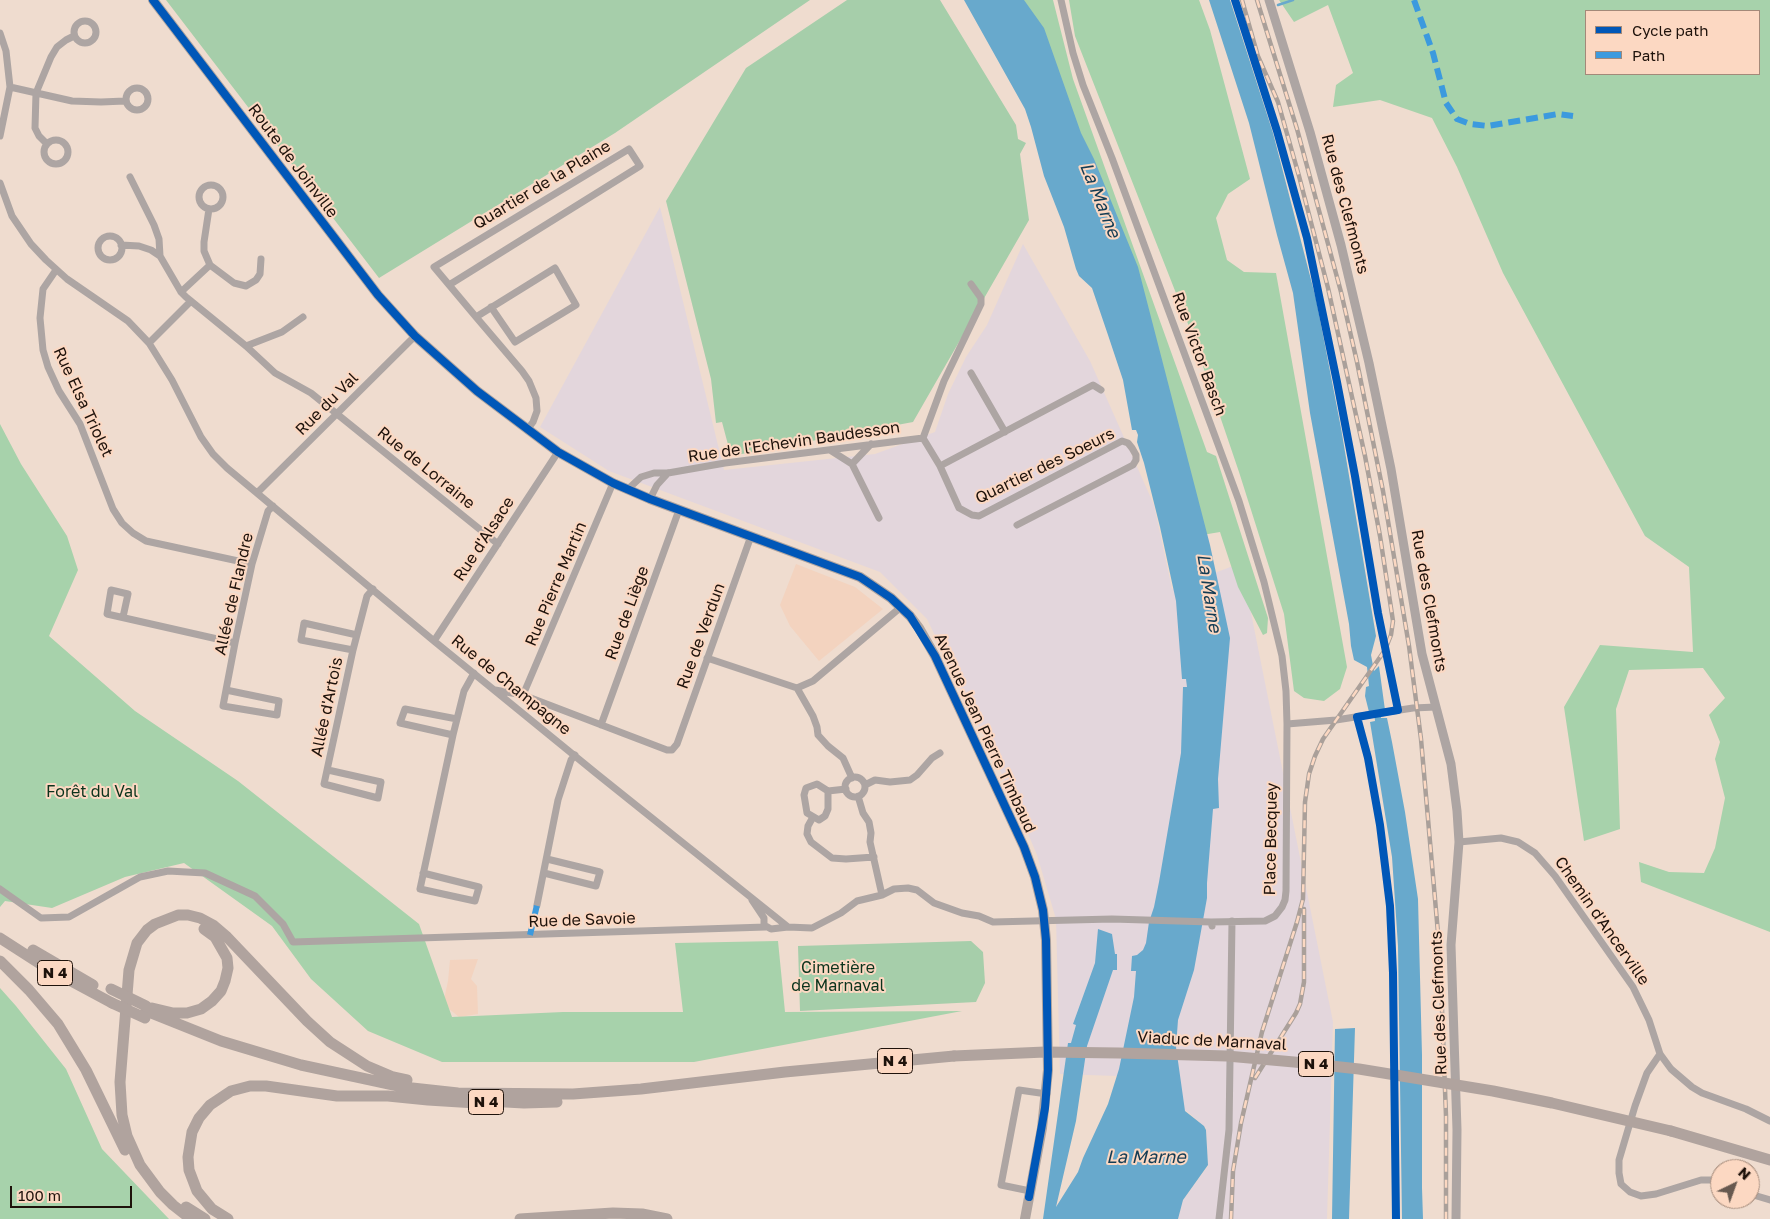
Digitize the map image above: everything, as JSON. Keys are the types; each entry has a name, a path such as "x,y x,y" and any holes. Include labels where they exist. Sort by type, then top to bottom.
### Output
{"highway":[{"name":"N 4","path":"191,1219 173,1206 140,1165 127,1136 120,1098 122,1046 131,959 136,943 141,936 155,924 165,919 178,915 188,915 200,918 213,925 324,1037 348,1056 367,1066 393,1077 424,1084 522,1099"},
{"name":"N 4","path":"146,1012 187,1013 201,1009 212,1001 224,986 228,968 225,952 215,937 195,924 178,922 171,923 156,931 144,944 137,960 132,989 126,1072 126,1093 132,1129 145,1162 163,1187 179,1202 205,1219"},
{"name":"N 4","path":"0,929 111,996"},
{"name":"N 4","path":"0,938 53,971 146,1012 221,1049 341,1082 404,1093 488,1102 522,1099"},
{"name":"N 4","path":"0,961 30,990 58,1024 86,1070 129,1157 158,1197 184,1219"},
{"name":"Viaduc de Marnaval","path":"522,1099 643,1096 786,1078 836,1068 954,1056 1045,1052 1227,1056 1359,1069 1552,1102 1671,1131 1769,1160"},
{"name":"N 4","path":"228,1219 212,1209 197,1191 191,1176 188,1157 192,1132 200,1118 210,1105 231,1091 250,1086 266,1086 336,1096 388,1096 428,1100 522,1099"},
{"path":"520,1219 642,1214 667,1219"},
{"path":"596,1219 619,1219"}],"main road":[{"name":"Route de Joinville","path":"152,0 378,295 415,336"},
{"name":"Avenue Jean Pierre Timbaud","path":"415,336 455,373 558,452 627,490 860,577 881,590 901,607 919,628 936,656 1020,838 1035,877 1045,921 1049,1048 1047,1094 1025,1219"}],"street":[{"name":"Rue Victor Basch","path":"1061,0 1073,53 1083,85 1109,150 1254,546 1282,656 1287,724"},
{"name":"Rue des Clefmonts","path":"1269,0 1310,132 1341,246 1369,363 1391,469 1422,654 1451,764 1459,842 1451,952 1457,1130 1456,1219"},
{"path":"0,33 6,52 10,87 0,136"},
{"path":"47,144 39,136 35,128 36,93 57,47 74,36"},
{"path":"10,87 72,101 125,101"},
{"name":"Quartier de la Plaine","path":"629,149 640,166 448,285 434,267 629,149"},
{"path":"130,177 154,225 159,239 160,256"},
{"name":"Rue de Champagne","path":"0,183 6,203 20,229 31,244 56,270 128,321 149,343 172,380 201,437 213,454 227,468 434,641 774,915"},
{"path":"209,209 204,250 210,265 234,283 246,286 256,280 260,274 261,259"},
{"path":"122,246 139,246 151,250 160,256"},
{"name":"Rue de Lorraine","path":"160,256 181,292 191,301 275,372 311,393 498,544"},
{"path":"181,292 210,265"},
{"path":"476,317 491,307 555,268 576,305 515,342 491,307"},
{"name":"Rue Elsa Triolet","path":"56,270 43,289 40,318 43,350 59,391 80,424 113,509 122,523 146,541 252,564"},
{"path":"923,438 944,381 982,304 981,298 971,284"},
{"path":"448,285 529,381 536,398 537,411 533,422 527,430"},
{"path":"149,343 191,301"},
{"path":"246,346 282,332 303,316"},
{"name":"Rue du Val","path":"257,493 415,336"},
{"path":"971,373 1005,432"},
{"path":"940,466 1093,385 1102,390"},
{"name":"Rue de l'Echevin Baudesson","path":"627,490 636,480 647,474 668,473 725,463 923,438"},
{"name":"Quartier des Soeurs","path":"923,438 940,466 959,508 972,515 979,516 1122,441 1128,443 1136,454 1136,460 1133,465 1017,525"},
{"path":"852,464 871,444"},
{"path":"830,450 852,464 879,518"},
{"name":"Rue d'Alsace","path":"434,641 558,452"},
{"path":"650,499 657,485 668,473"},
{"name":"Rue Pierre Martin","path":"524,695 613,483"},
{"name":"Allée de Flandre","path":"226,690 279,700 277,715 223,706 226,690 235,643 252,564 268,511 273,506"},
{"name":"Rue de Liège","path":"601,725 679,510"},
{"name":"Rue de Verdun","path":"601,725 667,750 672,750 677,744 751,536"},
{"name":"Allée d'Artois","path":"328,770 381,782 378,798 324,784 353,650 367,596 373,589"},
{"path":"707,658 798,688 813,681 901,607"},
{"path":"123,617 235,643"},
{"name":"Allée d'Artois","path":"353,650 301,640 304,623 357,635"},
{"path":"424,873 479,887 475,901 420,889 464,691 474,673"},
{"path":"798,688 818,727 818,735 843,758 852,778"},
{"path":"495,690 524,695 601,725"},
{"path":"1287,724 1336,720 1436,707"},
{"path":"453,735 400,723 405,709 457,719"},
{"name":"Place Becquey","path":"1045,921 1112,919 1212,924 1232,921 1265,921 1279,912 1285,900 1286,891 1287,724"},
{"path":"858,796 864,790 865,785 875,780 890,782 910,780 932,758 940,753"},
{"path":"537,906 558,800 571,760 575,755"},
{"path":"852,778 861,779 865,785"},
{"path":"852,778 846,784 846,789 849,794 858,796"},
{"path":"828,791 828,810 825,816 819,820 807,813 804,795 806,788 818,784 828,791 846,789"},
{"path":"858,796 863,813 869,822 870,842 882,895"},
{"path":"813,817 808,826 807,834 811,842 832,858 874,857"},
{"name":"Chemin d'Ancerville","path":"1459,842 1506,838 1525,846 1540,858 1555,876 1633,987 1649,1020 1660,1054"},
{"path":"544,873 596,886 600,872 547,859"},
{"name":"Rue de Savoie","path":"0,889 41,918 69,917 140,877 168,871 205,872 255,896 283,924 292,942 750,929 764,922 766,914 774,915"},
{"path":"764,922 774,928 788,926 812,928 841,913 857,901 894,890 908,888 917,890 934,904 962,913 980,916 993,922 1045,921"},
{"name":"Rue de Champagne","path":"749,896 764,922"},
{"path":"774,915 788,926"},
{"path":"774,915 778,923 774,928"},
{"path":"1219,1219 1229,1130 1232,921"},
{"path":"1710,1180 1701,1180 1656,1194 1642,1196 1630,1192 1621,1184 1619,1160 1635,1106 1648,1073 1660,1054 1672,1069 1702,1094 1746,1109 1770,1120"},
{"path":"1030,1191 1001,1185 1020,1090 1047,1094"}],"shaded area":[{"path":"660,207 724,470 875,454 935,432 948,394 966,357 987,325 1023,244 1090,361 1154,505 1172,589 1241,563 1333,1022 1327,1219 1178,1219 1183,1200 1208,1166 1206,1128 1188,1112 1117,1076 1060,1074 1056,919 1037,855 1010,791 927,619 880,572 609,471 540,427"},
{"path":"796,564 855,587 883,609 819,661 790,626 780,605"},
{"path":"478,959 471,979 477,986 478,1014 459,1017 443,1004 450,960"}],"green space":[{"path":"166,0 810,0 615,133 379,278"},
{"path":"847,0 940,0 1016,125 1018,139 1026,143 1020,154 1029,220 913,422 731,456 722,422 716,423 711,379 666,201 746,68"},
{"path":"1013,0 1053,0 1073,79 1207,452 1216,456 1268,618 1267,633 1263,635 1238,587 1220,532 1202,535"},
{"path":"1069,0 1199,0 1210,30 1250,179 1228,194 1216,218 1227,260 1244,272 1276,273 1347,667 1340,689 1324,701 1304,698 1294,691 1284,614 1239,472 1192,334 1075,36"},
{"path":"1279,0 1770,0 1770,932 1641,882 1639,862 1669,872 1704,873 1715,848 1725,798 1715,759 1720,742 1709,715 1725,698 1703,668 1629,670 1616,709 1620,829 1584,841 1564,707 1600,645 1693,652 1689,567 1645,536 1503,273 1457,167 1432,118 1380,100 1333,107 1336,85 1353,73 1328,5 1294,22"},
{"name":"Forêt du Val","path":"0,424 21,464 67,536 78,570 49,636 135,711 238,781 419,924 452,1017 563,1012 683,1012 675,943 778,941 785,1012 962,1011 694,1062 442,1062 368,1031 311,979 272,926 184,863 125,877 52,908 5,901 0,907"},
{"name":"Cimetière de Marnaval","path":"971,941 983,952 985,983 976,1002 800,1011 798,946"},
{"path":"0,988 66,1069 102,1149 169,1219 0,1219"}],"water":[{"name":"La Marne","path":"964,0 1024,0 1044,28 1081,133 1094,159 1138,267 1210,545 1230,638 1218,779 1219,808 1213,809 1207,898 1194,970 1178,1020 1176,1047 1185,1111 1204,1126 1206,1130 1208,1165 1183,1200 1178,1219 1043,1219 1068,1043 1071,1043 1076,1025 1073,1024 1095,963 1098,929 1112,934 1115,954 1117,954 1117,970 1113,970 1087,1046 1076,1121 1056,1207 1078,1172 1108,1104 1119,1069 1134,997 1136,971 1131,971 1132,956 1137,955 1143,950 1154,907 1181,753 1183,687 1187,687 1186,679 1182,679 1176,601 1160,527 1137,442 1138,435 1136,430 1132,430 1123,380 1092,288 1079,276 1076,269 1064,227 1044,176 1025,109"},
{"path":"1209,0 1230,0 1273,133 1316,299 1341,428 1376,636 1371,655 1374,671 1379,666 1385,710 1380,711 1381,718 1387,718 1392,742 1418,899 1422,1055 1423,1219 1402,1219 1398,946 1392,857 1370,722 1375,721 1374,712 1369,712 1365,696 1366,687 1369,686 1367,667 1354,660 1351,646 1349,624 1310,413 1293,293 1249,123"},
{"path":"1355,1028 1349,1219 1332,1219 1335,1029"}],"waterway":[{"path":"1278,5 1293,0"}],"railway":[{"path":"1242,0 1259,60"},
{"path":"1257,0 1297,129 1341,292 1383,491 1409,646 1421,739 1440,956 1446,1116 1446,1219"},
{"path":"1231,1219 1233,1171 1241,1123 1262,1032 1303,899 1305,802 1309,774 1323,739 1385,650 1391,635 1393,621 1365,456 1328,288 1278,102 1257,54"},
{"path":"1255,1078 1300,1004 1304,982 1304,909"}],"marked path":[{"path":"1414,0 1433,53 1446,103 1457,119 1470,124 1488,126 1558,114 1573,116"},
{"path":"530,935 537,905"}],"cycle path":[{"path":"153,0 378,295 415,336 477,391 558,452 613,483 650,499 860,577 891,598 910,616 935,656 1024,847 1035,877 1043,910 1046,940 1048,1070 1045,1108 1029,1197"},
{"path":"1235,0 1277,131 1307,238 1337,382 1378,613 1398,710 1357,717 1368,758 1380,825 1390,906 1393,973 1396,1219"}]}
